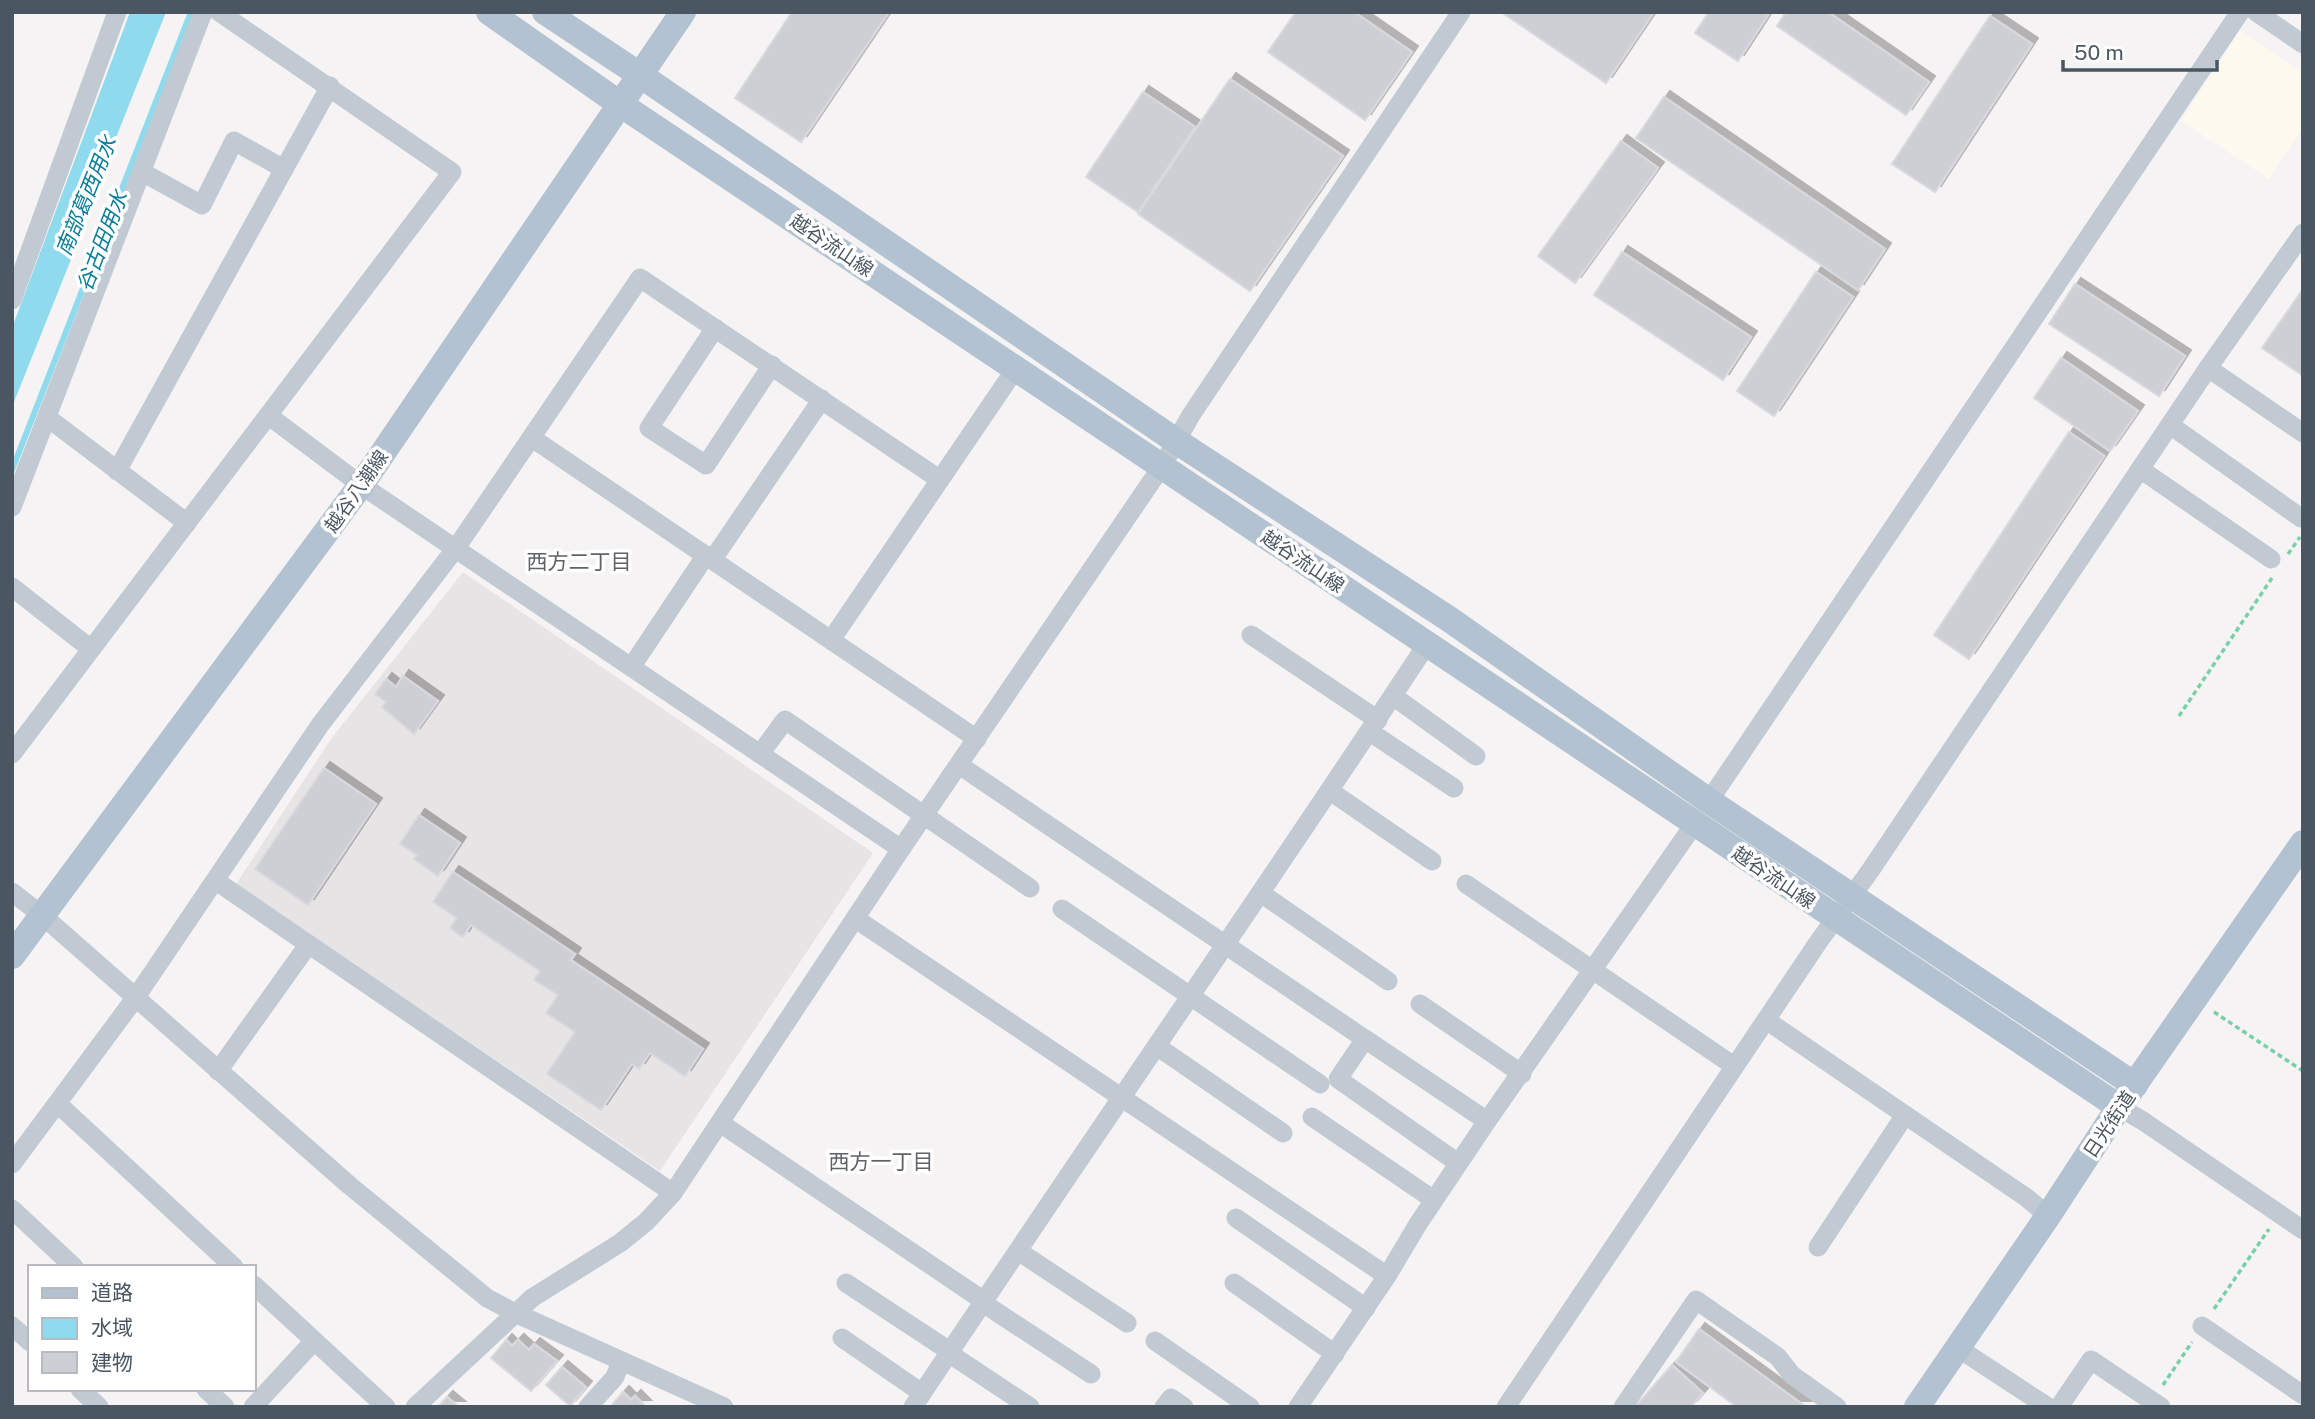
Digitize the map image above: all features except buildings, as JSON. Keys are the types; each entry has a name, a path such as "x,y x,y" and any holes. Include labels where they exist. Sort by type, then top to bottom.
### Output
{"main road":[{"name":"越谷流山線","path":"489,12 620,104 2119,1107"},
{"name":"越谷流山線","path":"545,12 1176,441 1449,619 1851,897 2135,1085"},
{"name":"越谷八潮線","path":"12,956 361,485 683,12"},
{"name":"日光街道","path":"1917,1407 2049,1216 2119,1107 2303,843"}],"street":[{"path":"12,300 117,12"},
{"path":"12,507 203,12"},
{"path":"12,754 452,172 219,12"},
{"path":"415,1407 532,1298 620,1244 646,1222 673,1193 901,849 1162,466 1191,415 1461,12"},
{"path":"1709,801 2241,12"},
{"path":"2256,12 2303,44"},
{"path":"117,471 330,86"},
{"path":"142,172 202,205 234,141 284,169"},
{"path":"1506,1407 1734,1066 2208,368 2303,233"},
{"path":"12,1164 136,997 320,725 456,548 640,278 939,479"},
{"path":"715,328 649,428 706,464 772,365"},
{"path":"831,640 1016,368"},
{"path":"2208,368 2303,433"},
{"path":"632,666 822,399"},
{"path":"269,416 361,485 901,849"},
{"path":"48,418 187,523"},
{"path":"2170,425 2301,518 2303,516"},
{"path":"532,438 977,739"},
{"path":"2140,469 2279,561"},
{"path":"12,587 91,649"},
{"path":"1251,635 1454,788"},
{"path":"842,1338 918,1400 1262,894 1427,644"},
{"path":"1393,696 1476,756"},
{"path":"760,754 785,720 1030,888"},
{"path":"959,765 1487,1121"},
{"path":"1330,791 1432,861"},
{"path":"1298,1407 1387,1276 1458,1163 1695,823"},
{"path":"216,881 673,1193"},
{"path":"1466,884 1734,1066"},
{"path":"12,892 43,916 391,1220 487,1298 724,1407"},
{"path":"1262,894 1388,981"},
{"path":"1062,909 1320,1084"},
{"path":"856,919 1387,1276"},
{"path":"218,1071 308,945"},
{"path":"1420,1004 1521,1074"},
{"path":"1766,1020 2027,1198 2049,1216"},
{"path":"1365,1040 1338,1079 1458,1163"},
{"path":"1158,1047 1283,1133"},
{"path":"58,1104 232,1265"},
{"path":"2119,1107 2303,1230"},
{"path":"1818,1247 1905,1115"},
{"path":"1311,1117 1434,1200"},
{"path":"720,1123 1091,1374"},
{"path":"12,1209 72,1265"},
{"path":"1236,1218 1366,1308"},
{"path":"1018,1251 1127,1323"},
{"path":"846,1283 1030,1407"},
{"path":"1234,1283 1335,1354"},
{"path":"256,1287 386,1407"},
{"path":"1623,1407 1696,1300 1778,1357 1792,1375 1837,1407"},
{"path":"12,1326 28,1340"},
{"path":"2202,1326 2303,1395"},
{"path":"253,1407 314,1341"},
{"path":"1155,1341 1250,1407"},
{"path":"1958,1348 2048,1407"},
{"path":"2059,1407 2091,1360 2161,1407"},
{"path":"588,1407 615,1377 621,1361"},
{"path":"82,1391 99,1407"},
{"path":"208,1391 225,1407"},
{"path":"1164,1407 1171,1398 1184,1407"}],"path":[{"path":"2179,716 2279,561 2303,533"},
{"path":"2212,1010 2303,1071"}],"shaded area":[{"path":"2240,31 2303,72 2303,129 2269,179 2181,121"},
{"path":"463,572 873,853 660,1171 236,884 331,739"}],"water":[{"name":"南部葛西用水","path":"130,12 166,12 12,407 12,328"}],"waterway":[{"name":"谷古田用水","path":"12,470 191,12"}],"district":[{"name":"西方二丁目","path":"579,561"},
{"name":"西方一丁目","path":"881,1161"}]}
